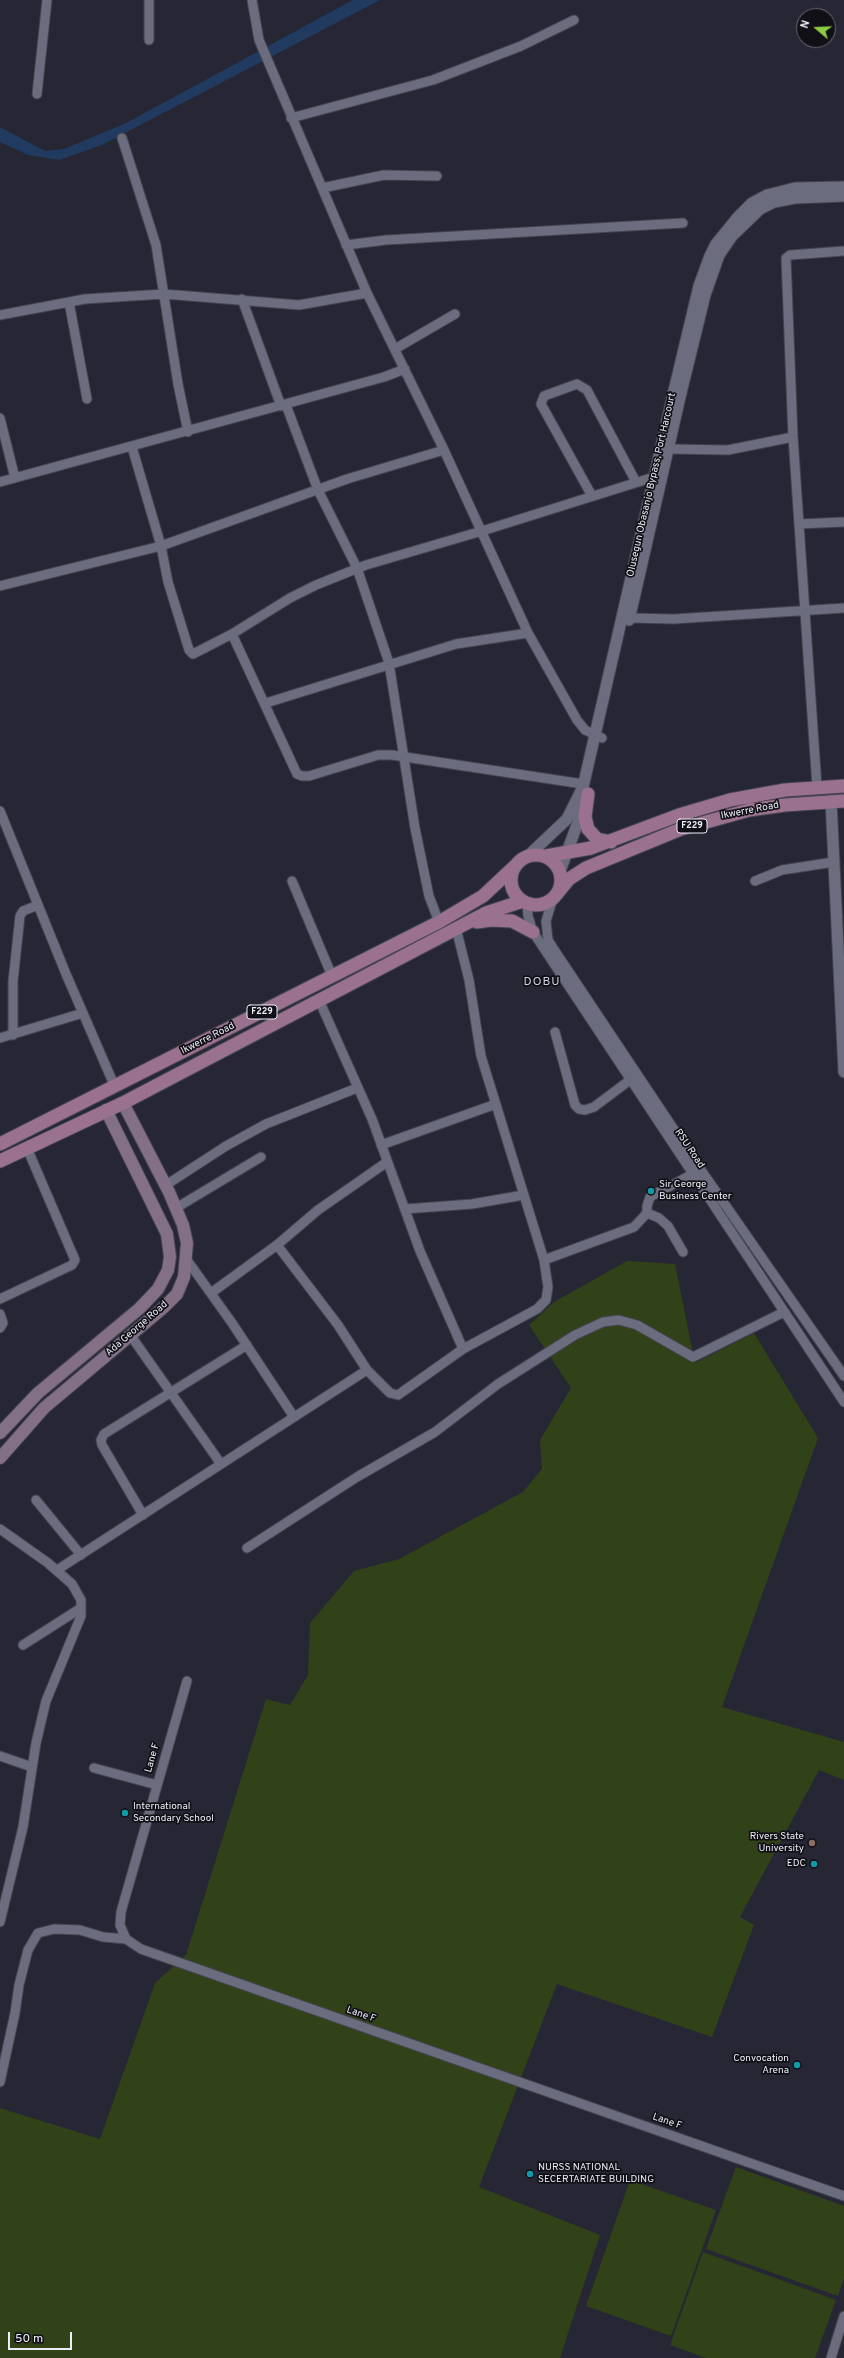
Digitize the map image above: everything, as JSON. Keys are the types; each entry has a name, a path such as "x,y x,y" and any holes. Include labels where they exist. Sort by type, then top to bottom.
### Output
{"main road":[{"name":"Ikwerre Road","path":"546,856 565,854 611,842 703,807 762,793 817,787 844,786"},
{"path":"586,789 585,817 588,829 597,839 611,842"},
{"name":"Ikwerre Road","path":"555,896 569,878 586,868 682,829 749,810 831,801 844,801"},
{"name":"F229","path":"515,866 528,856 546,856"},
{"path":"546,856 554,862 560,871 560,887 555,896"},
{"name":"Ikwerre Road","path":"0,1144 439,922 483,896 515,866"},
{"path":"515,866 511,882 513,889 525,902"},
{"name":"F229","path":"525,902 539,905 555,896"},
{"name":"Ikwerre Road","path":"0,1161 123,1102 460,926 500,907 525,902"},
{"path":"460,926 492,920 512,921 533,932"},
{"name":"Ada George Road","path":"0,1458 44,1408 132,1336 177,1294 184,1277 188,1260 187,1243 183,1225 166,1185 123,1102"},
{"name":"Ada George Road","path":"0,1433 38,1393 140,1308 158,1289 168,1270 170,1257 167,1234 106,1110"}],"street":[{"path":"37,94 47,0"},
{"path":"149,0 149,40"},
{"path":"252,0 259,40 366,293 444,450 528,633 577,720 585,730 599,736"},
{"path":"291,118 433,80 521,46 574,20"},
{"path":"122,138 156,245 188,432"},
{"path":"322,188 384,175 437,176"},
{"name":"Olusegun Obasanjo Bypass, Port Harcourt","path":"599,736 654,477 699,286 716,244 738,217 752,203 767,195 795,188 844,187"},
{"name":"Olusegun Obasanjo Bypass, Port Harcourt","path":"560,871 586,789 630,618 668,449 705,295 718,256 732,236 752,215 774,202 794,198 844,196"},
{"path":"346,245 386,240 683,223"},
{"path":"817,787 793,437 786,258 790,255 844,251"},
{"path":"0,315 69,302 164,294 242,299 299,305 366,293"},
{"path":"242,299 283,406 318,490 357,568 389,663 414,828 429,896 439,922"},
{"path":"69,302 87,399"},
{"path":"395,349 455,314"},
{"path":"0,482 283,406 384,377 405,369"},
{"path":"592,496 541,404 544,396 578,384 587,390 636,482"},
{"path":"0,418 15,478"},
{"path":"668,449 728,450 793,437"},
{"path":"132,447 161,546 168,582 189,650 193,654 232,634 290,598 357,568 482,531 654,477"},
{"path":"0,586 161,546 318,490 444,450"},
{"path":"799,524 844,522"},
{"path":"630,618 674,619 844,608"},
{"path":"266,703 389,663 456,644 528,633"},
{"path":"232,634 266,703 297,774 309,776 378,755 404,756 586,789"},
{"name":"Olusegun Obasanjo Bypass, Port Harcourt","path":"528,856 567,818 586,789"},
{"path":"831,801 844,1072"},
{"path":"0,811 3,827 38,905 115,1087"},
{"path":"755,881 782,870 834,862"},
{"path":"292,880 332,976"},
{"name":"RSU Road","path":"555,896 546,921 548,940 697,1172 784,1312 844,1402"},
{"name":"RSU Road","path":"525,902 533,932 630,1080 844,1376"},
{"path":"12,1035 13,981 20,916 23,911 38,905"},
{"path":"276,1245 338,1325 367,1370 390,1393 398,1395 463,1349 538,1309 546,1300 548,1287 544,1260 482,1056 460,926"},
{"path":"319,1000 382,1145 420,1251 463,1349"},
{"path":"0,1038 83,1013"},
{"path":"555,1032 575,1105 579,1109 586,1110 594,1107 630,1080"},
{"path":"166,1185 226,1146 266,1124 357,1088"},
{"path":"382,1145 496,1104"},
{"path":"0,1299 72,1265 75,1260 27,1148"},
{"path":"176,1208 261,1157"},
{"path":"211,1293 276,1245 318,1210 387,1162"},
{"path":"648,1213 647,1206 650,1197 697,1172"},
{"path":"405,1209 472,1204 524,1195"},
{"path":"648,1213 659,1218 668,1226 682,1252"},
{"path":"544,1260 634,1227 648,1213"},
{"path":"188,1260 294,1417"},
{"path":"248,1548 357,1478 435,1432 498,1384 569,1339 603,1322 619,1320 637,1325 693,1357 703,1354 784,1312"},
{"path":"0,1314 3,1323 0,1328"},
{"path":"132,1336 221,1464"},
{"path":"143,1515 101,1440 104,1434 246,1345"},
{"path":"57,1570 367,1370"},
{"path":"36,1500 81,1555"},
{"path":"0,1529 57,1570 72,1584 81,1600 81,1616 76,1631 46,1700 32,1767 23,1827 3,1901 0,1922"},
{"path":"23,1645 81,1608"},
{"name":"Lane F","path":"187,1681 121,1912 120,1925 126,1939 141,1949 844,2196"},
{"path":"0,1756 32,1767"},
{"path":"94,1768 157,1785"},
{"path":"0,2082 15,2013 19,1985 28,1950 38,1933 54,1929 80,1930 103,1937 126,1939"},
{"path":"831,2358 844,2316"}],"green space":[{"path":"627,1261 675,1264 695,1363 754,1333 818,1438 722,1707 844,1742 844,1780 819,1770 740,1917 754,1925 712,2037 557,1984 479,2187 600,2235 560,2358 0,2358 0,2108 100,2139 155,1983 186,1955 266,1699 290,1705 308,1675 310,1623 354,1571 399,1559 523,1492 542,1469 540,1440 571,1388 529,1325 554,1302"},
{"path":"736,2167 844,2206 844,2278 838,2296 706,2249"},
{"path":"630,2180 716,2210 671,2336 586,2306"},
{"path":"703,2252 836,2300 815,2358 706,2358 670,2345"}],"water":[{"path":"353,0 380,0 102,145 59,160 28,155 0,142 0,127 45,151 64,149 126,123"}],"place":[{"name":"Sir George Business Center","path":"651,1191"},
{"name":"International Secondary School","path":"125,1813"},
{"name":"Rivers State University","path":"812,1843"},
{"name":"EDC","path":"814,1864"},
{"name":"Convocation Arena","path":"797,2065"},
{"name":"NURSS NATIONAL SECERTARIATE BUILDING","path":"530,2174"}],"district":[{"name":"DOBU","path":"542,983"}]}
